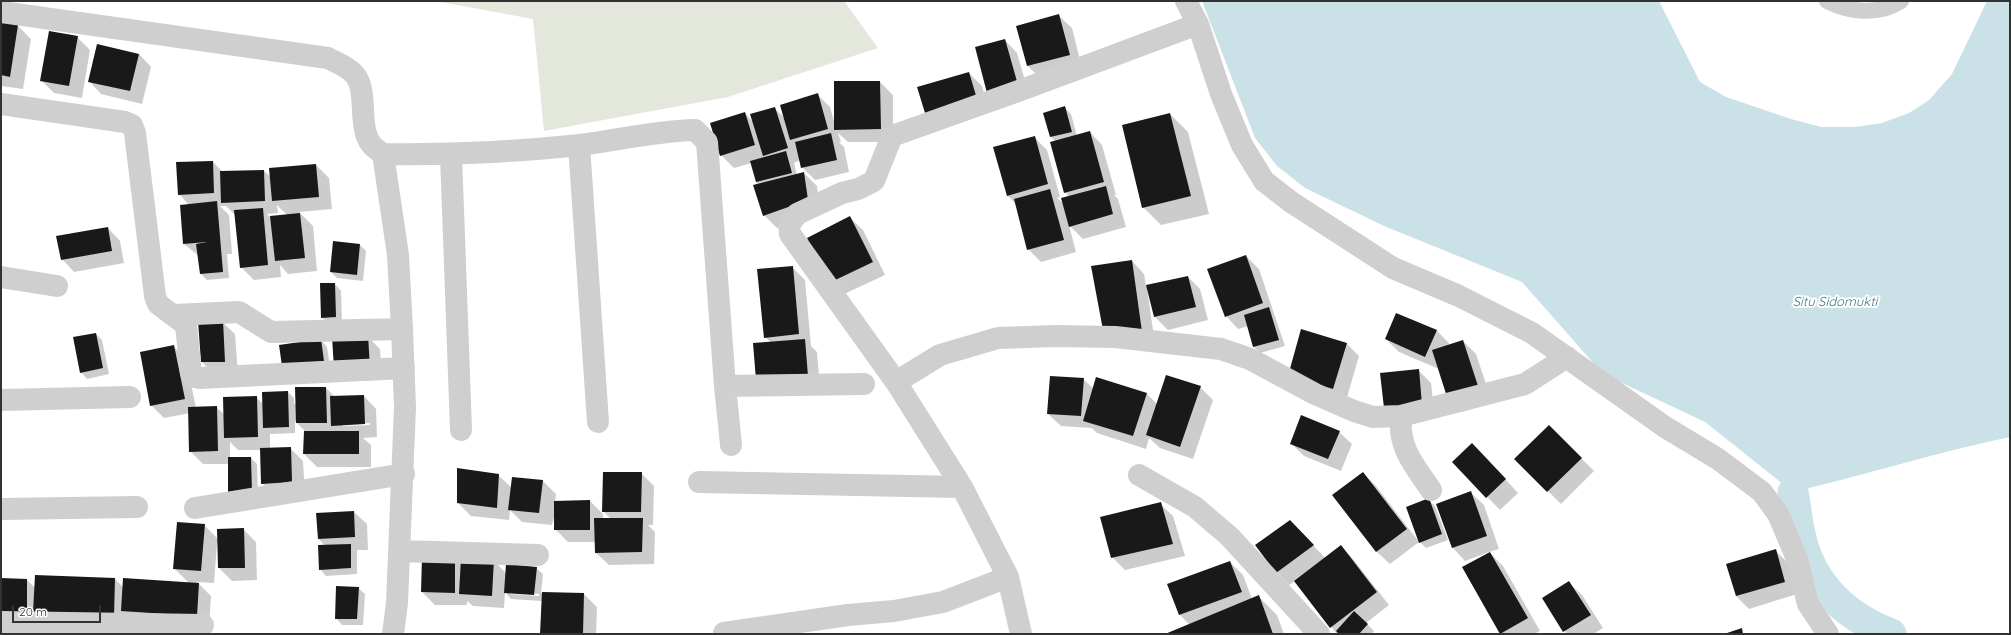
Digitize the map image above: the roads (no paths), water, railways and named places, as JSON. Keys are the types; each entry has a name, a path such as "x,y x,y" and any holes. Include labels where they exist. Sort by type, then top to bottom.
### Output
{"street":[{"path":"1186,1 1198,24 1221,94 1242,145 1264,181 1291,202 1393,268 1459,296 1532,333 1665,427 1718,459 1762,492 1778,514 1797,558 1808,604 1828,634"},
{"path":"1,12 328,58 347,67 357,78 359,82 365,132 371,144 383,154 450,155 579,145 621,140 669,130 695,130 707,142 725,386 731,445"},
{"path":"1021,634 1008,577 962,488 896,382 790,234 789,225 797,214 842,193 858,189 874,181 892,136 1024,89 1198,24"},
{"path":"1,104 125,122 132,125 135,133 155,296 158,304 186,325 191,373 194,377 200,378 404,368"},
{"path":"579,145 598,422"},
{"path":"383,154 398,255 404,368 404,474 398,603 393,634"},
{"path":"450,155 460,430"},
{"path":"1,277 57,286"},
{"path":"174,315 239,312 271,332 402,329"},
{"path":"896,382 940,355 998,338 1056,336 1115,337 1221,349 1250,359 1315,394 1354,411 1373,417 1401,416 1525,384 1567,357"},
{"path":"725,386 864,384"},
{"path":"1,400 130,397"},
{"path":"1401,416 1401,439 1406,454 1431,490"},
{"path":"194,508 404,474"},
{"path":"1138,475 1195,507 1230,537 1319,634"},
{"path":"699,482 962,488"},
{"path":"1,509 137,507"},
{"path":"400,551 538,555"},
{"path":"724,633 848,615 894,611 943,602 1008,577"},
{"path":"1,622 203,625"}],"lane":[{"path":"1826,1 1849,9 1867,11 1884,8 1901,1"}],"water":[{"name":"Situ Sidomukti","path":"1202,1 1659,1 1700,82 1726,97 1791,119 1821,127 1855,127 1882,123 1909,113 1929,100 1952,74 1987,1 2010,1 2010,437 1793,492 1705,422 1603,374 1522,282 1384,226 1305,188 1277,166 1255,138"}],"waterway":[{"path":"1793,492 1800,532 1806,555 1822,585 1846,609 1875,627 1891,634"}]}
